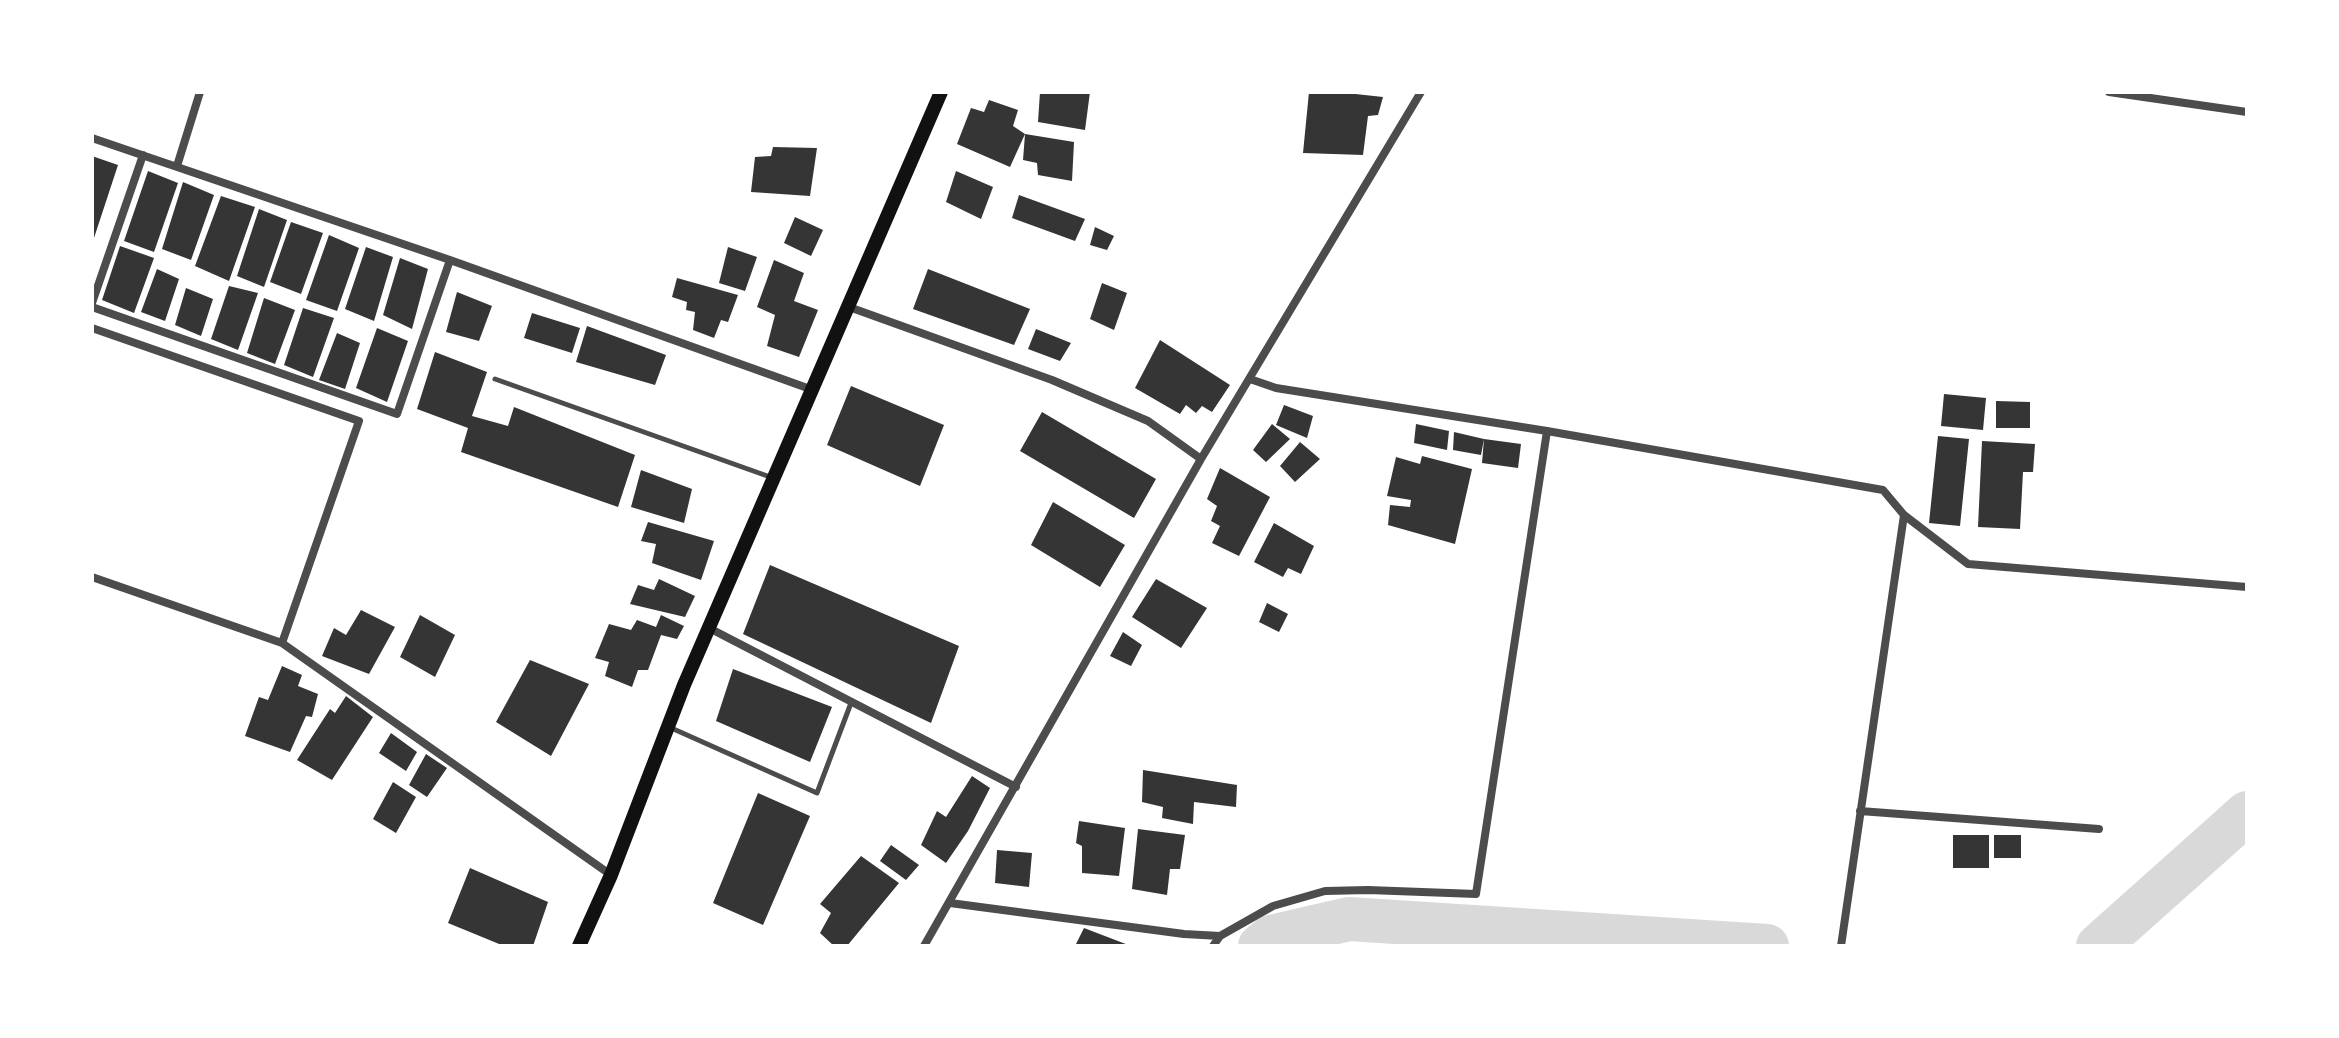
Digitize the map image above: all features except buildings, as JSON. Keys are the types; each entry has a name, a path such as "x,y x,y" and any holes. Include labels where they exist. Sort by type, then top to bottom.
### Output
{"main road":[{"path":"579,946 611,875 709,628 941,92"}],"street":[{"path":"177,166 200,92"},
{"path":"924,946 1201,459 1421,92"},
{"path":"2109,92 2247,112"},
{"path":"92,138 450,260 813,390"},
{"path":"143,155 92,305 397,414 450,260"},
{"path":"849,307 1052,380 1148,421 1201,459"},
{"path":"92,328 359,421 282,643"},
{"path":"1250,379 1276,388 1547,431 1883,490 1904,515 1968,564 2247,587"},
{"path":"1213,946 1220,936 1273,906 1325,891 1476,894 1547,431"},
{"path":"1841,946 1904,515"},
{"path":"92,577 282,643 611,875"},
{"path":"709,628 1016,787"},
{"path":"1860,811 2099,829"},
{"path":"950,903 1220,936"}],"lane":[{"path":"495,379 774,479"},
{"path":"668,727 817,793 851,702"}],"waterway":[{"path":"2098,946 2247,813"},
{"path":"1260,946 1271,937 1349,919 1767,946"}]}
